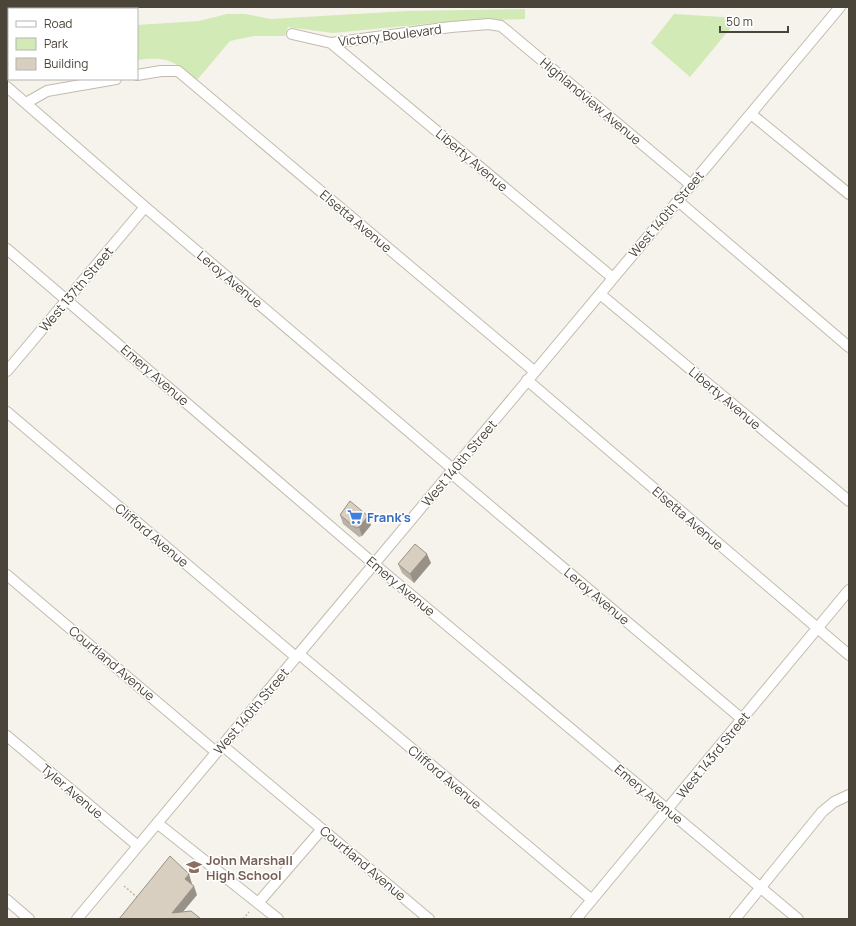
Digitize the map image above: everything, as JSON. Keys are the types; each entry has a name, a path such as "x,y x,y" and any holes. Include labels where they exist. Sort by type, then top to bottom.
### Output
{"street":[{"name":"West 140th Street","path":"77,919 840,7"},
{"name":"Victory Boulevard","path":"292,34 331,43 489,24"},
{"name":"Highlandview Avenue","path":"489,24 501,26 691,185"},
{"name":"Liberty Avenue","path":"331,43 613,278"},
{"name":"Elsetta Avenue","path":"138,75 161,71 178,71 534,371"},
{"path":"26,103 47,91 110,80"},
{"name":"Leroy Avenue","path":"7,87 452,472 742,719"},
{"path":"751,114 849,194"},
{"path":"678,201 849,347"},
{"name":"West 137th Street","path":"7,371 145,207"},
{"name":"Emery Avenue","path":"7,249 374,564 798,919"},
{"name":"Liberty Avenue","path":"600,294 849,501"},
{"name":"Elsetta Avenue","path":"527,380 849,655"},
{"name":"Clifford Avenue","path":"7,412 592,900"},
{"name":"Courtland Avenue","path":"7,575 219,749 322,829 429,919"},
{"name":"West 143rd Street","path":"576,919 849,590"},
{"name":"Tyler Avenue","path":"7,736 138,846"},
{"path":"735,919 822,812 834,802 849,795"},
{"path":"157,823 278,919"},
{"path":"258,903 322,829"},
{"path":"7,900 29,919"}],"path":[{"path":"186,877 194,867"},
{"path":"124,886 141,900"},
{"path":"243,919 249,912"}],"green space":[{"path":"525,9 525,19 446,22 333,33 288,27 285,36 254,36 230,41 197,80 170,61 156,59 138,60 138,25 199,21 227,14 245,14 271,19 406,11"},
{"path":"674,14 739,18 690,77 651,43"}],"building":[{"path":"350,501 368,516 359,527 356,528 340,515"},
{"path":"415,544 427,554 410,574 398,564"},
{"path":"170,856 189,874 185,879 194,886 172,913 191,911 201,919 119,919"}],"place":[{"name":"Frank's","path":"355,517"},
{"name":"John Marshall High School","path":"194,867"}]}
